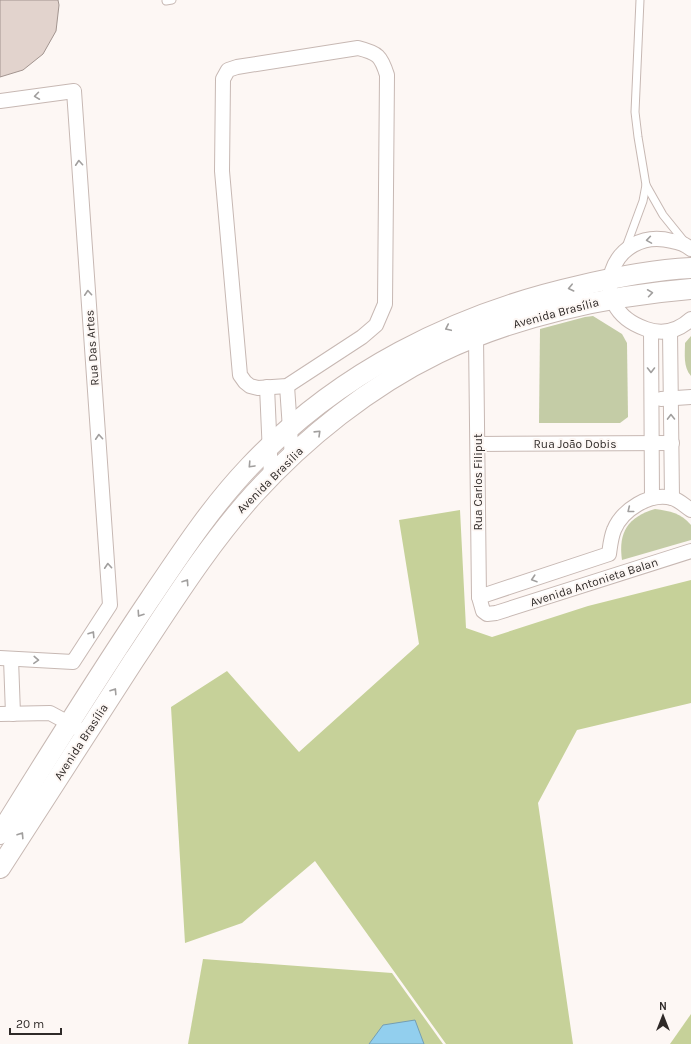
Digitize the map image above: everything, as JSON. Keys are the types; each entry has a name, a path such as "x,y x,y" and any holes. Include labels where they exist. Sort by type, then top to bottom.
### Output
{"main road":[{"name":"Avenida Brasília","path":"0,834 120,643 181,552 215,506 270,445 319,403 370,368 434,334 461,322 518,301 639,273 691,268"},
{"name":"Avenida Brasília","path":"0,868 203,557 242,507 271,476 324,427 361,400 412,367 440,352 476,337 558,311 611,299 691,289"}],"street":[{"path":"358,48 373,52 381,58 387,75 385,304 376,325 362,337 287,386 250,386 240,375 222,171 223,79 228,70 237,67 358,48"},
{"name":"Rua Das Artes","path":"0,101 74,91 110,605 73,662 6,658"},
{"path":"689,247 665,239 645,240 625,250 615,264 609,279 611,299 627,319 637,326 651,331 664,333 684,326 691,319"},
{"path":"651,331 652,498"},
{"path":"670,331 672,498 691,510"},
{"name":"Rua Carlos Filiput","path":"476,337 479,596 483,611 487,614 496,613"},
{"path":"287,386 292,458"},
{"path":"267,387 271,476"},
{"path":"651,399 691,398"},
{"name":"Rua João Dobis","path":"478,444 672,443"},
{"name":"Avenida Antonieta Balan","path":"479,596 609,554 613,531 620,520 638,504 652,498 672,498"},
{"name":"Avenida Antonieta Balan","path":"496,613 691,551"},
{"path":"609,554 617,574"},
{"path":"6,658 6,714 50,713 87,733"}],"lane":[{"path":"640,0 636,112 638,137 646,185 663,215 689,247"},
{"path":"625,250 643,201 646,185"}],"green space":[{"path":"593,316 622,334 627,343 628,417 620,423 539,423 540,329"},
{"path":"691,336 691,376 686,365 685,343"},
{"path":"655,509 675,513 687,521 691,525 691,540 622,560 622,541 627,527 638,516"},
{"path":"460,510 466,628 492,637 588,606 691,580 691,703 577,730 538,803 573,1044 446,1044 315,861 242,923 185,943 171,707 227,671 299,752 419,644 399,520"},
{"path":"203,959 392,973 443,1044 188,1044"},
{"path":"691,1014 691,1044 670,1044"}],"water":[{"path":"415,1020 424,1044 369,1044 383,1025"}],"building":[{"path":"0,0 58,0 59,5 56,31 43,54 23,70 0,77"}]}
